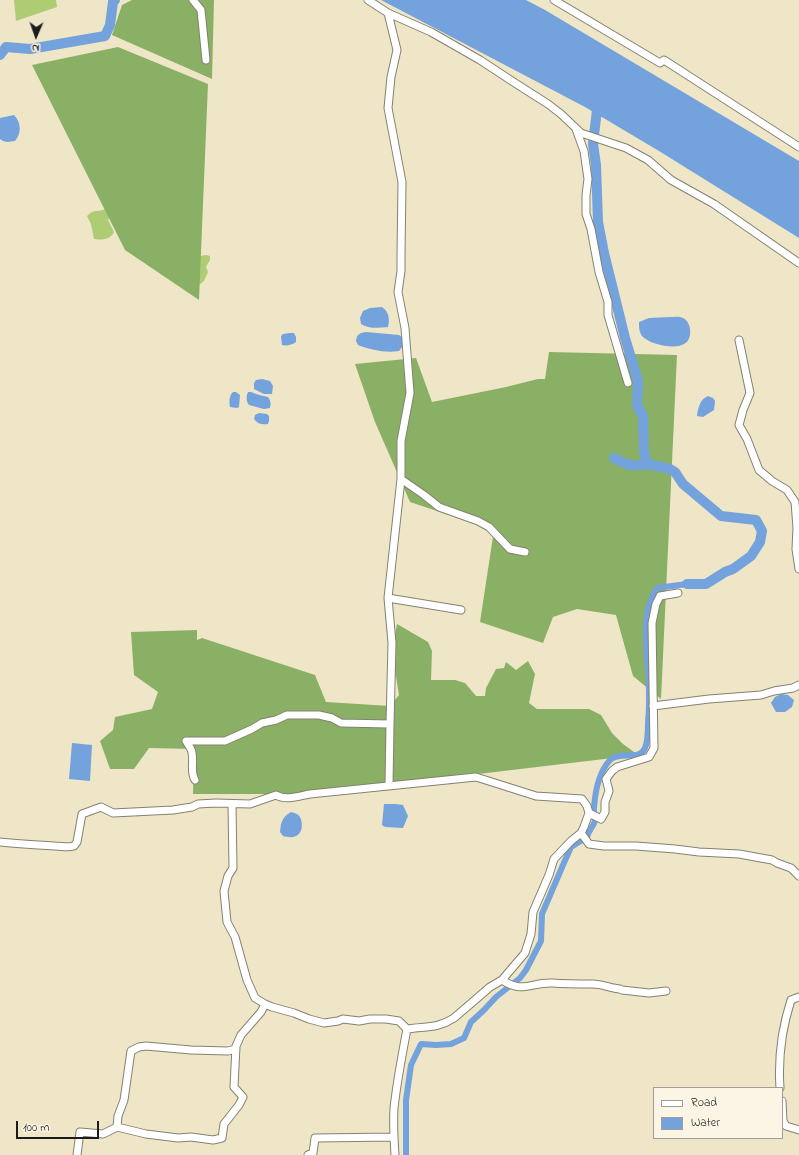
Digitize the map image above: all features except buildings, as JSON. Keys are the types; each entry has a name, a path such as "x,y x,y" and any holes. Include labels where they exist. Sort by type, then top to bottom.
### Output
{"street":[{"path":"193,0 201,10 206,60"},
{"path":"368,0 388,13 431,32 480,60 548,104 561,114 578,131 626,148 648,160 671,180 714,204 799,263"},
{"path":"554,0 660,63 664,60 799,147"},
{"path":"388,13 397,50 390,77 388,108 402,182 402,255 398,292 405,328 410,393 401,441 401,479 388,598 392,643 389,786"},
{"path":"578,131 584,150 588,179 586,214 591,229 599,272 608,302 608,315 628,383"},
{"path":"739,340 750,393 742,410 739,425 747,439 759,470 772,481 787,490 795,502 797,528 796,549 799,569"},
{"path":"401,479 439,507 478,521 489,527 510,549 525,552"},
{"path":"589,813 600,819 605,812 609,791 606,779 612,771 617,767 649,757 654,748 652,623 656,604 660,596 678,594"},
{"path":"388,598 461,610"},
{"path":"653,706 709,699 761,695 793,688 799,685"},
{"path":"195,780 192,776 192,751 186,741 225,741 262,723 276,720 287,715 319,715 332,718 341,723 390,724"},
{"path":"0,842 69,848 74,846 77,842 82,814 101,807 113,813 173,810 192,807 198,804 250,804 276,795 287,798 310,794 476,777 536,796 582,799 587,806 589,813 584,827 581,833 554,859 549,875 533,912 531,934 525,953 503,981 490,987 454,1018 434,1026 407,1029"},
{"path":"232,804 233,868 228,876 224,891 226,915 227,922 235,937 247,980 254,998 272,1007 324,1023 343,1019 359,1021 386,1019 399,1021 407,1029"},
{"path":"581,833 589,844 740,854 772,860 791,868 799,876"},
{"path":"503,981 517,987 552,983 584,985 594,984 622,990 649,993 666,991"},
{"path":"780,1087 780,1057 788,1011 791,1000 799,997"},
{"path":"77,1155 80,1132 103,1134 117,1127 146,1134 178,1138 191,1137 213,1140 222,1138 224,1124 239,1105 243,1097 234,1087 236,1046 241,1035 261,1012 265,1004"},
{"path":"395,1155 394,1109 407,1029"},
{"path":"117,1127 118,1116 124,1100 131,1051 139,1047 146,1046 191,1050 228,1051 236,1049"},
{"path":"783,1120 786,1126 799,1130"},
{"path":"308,1155 313,1153 315,1138 394,1137"}],"green space":[{"path":"14,0 56,0 57,7 16,21"},
{"path":"132,0 214,0 212,79 112,35 122,5"},
{"path":"118,47 208,84 199,300 125,250 32,65"},
{"path":"105,209 111,214 108,220 114,232 108,238 94,239 91,224 87,216 94,211"},
{"path":"200,256 210,256 210,260 206,267 208,272 204,281 199,285"},
{"path":"549,352 677,355 661,699 633,676 616,615 577,609 553,617 543,643 480,622 494,530 410,502 375,422 355,364 416,358 432,402 538,379 545,379"},
{"path":"397,624 428,642 432,651 431,680 455,680 465,683 476,696 485,696 486,688 496,669 504,668 506,662 516,670 528,661 535,674 529,703 537,709 589,709 601,715 612,733 623,744 638,755 310,794 193,794 194,749 149,748 134,769 110,769 100,741 113,730 115,717 152,709 158,692 134,675 131,632 197,630 197,640 202,638 315,675 326,702 390,706 399,695 392,652"}],"water":[{"path":"381,0 526,0 545,10 799,161 799,238 585,107"},
{"path":"14,115 20,128 19,135 15,141 4,141 0,139 0,118"},
{"path":"382,307 388,316 388,327 377,328 364,326 361,324 360,318 363,311 370,308"},
{"path":"678,317 686,320 690,327 689,339 684,344 680,346 668,346 656,344 646,340 643,337 639,322 649,318"},
{"path":"366,332 399,335 403,338 402,347 399,351 389,352 373,350 358,345 356,341 357,336"},
{"path":"294,333 296,342 289,345 282,345 281,336 283,334"},
{"path":"262,379 270,381 273,386 272,394 264,394 254,389 254,383 256,380"},
{"path":"233,392 240,395 239,407 237,408 230,407 229,403"},
{"path":"248,392 268,397 270,400 270,408 264,409 249,405 247,402"},
{"path":"708,396 713,398 715,401 714,410 703,417 697,416 701,402"},
{"path":"259,413 267,414 269,416 268,424 260,424 254,419 255,415"},
{"path":"781,694 788,695 794,700 792,707 785,712 776,712 771,703 775,697"},
{"path":"72,743 92,745 90,781 69,779"},
{"path":"384,804 403,805 408,816 403,828 385,827 382,825"},
{"path":"291,812 300,817 302,825 300,833 294,837 283,836 280,832 282,823 284,818"}],"waterway":[{"path":"0,55 6,47 30,49 105,36 110,25 113,2 115,0"},
{"path":"598,101 593,144 596,165 598,222 625,338 638,381 637,405 643,416 644,451 647,464 670,469 675,472 683,484 721,516 756,520 762,531 760,542 751,556 733,569 725,572 706,584 687,584"},
{"path":"614,458 630,465 647,464"},
{"path":"406,1155 406,1100 411,1065 421,1044 451,1044 464,1038 471,1022 496,997 520,978 526,970 541,941 542,914 571,847 587,837 595,821 595,796 603,770 614,757 638,754 645,748 648,736 649,683 646,632 649,605 657,588 687,584"}]}
